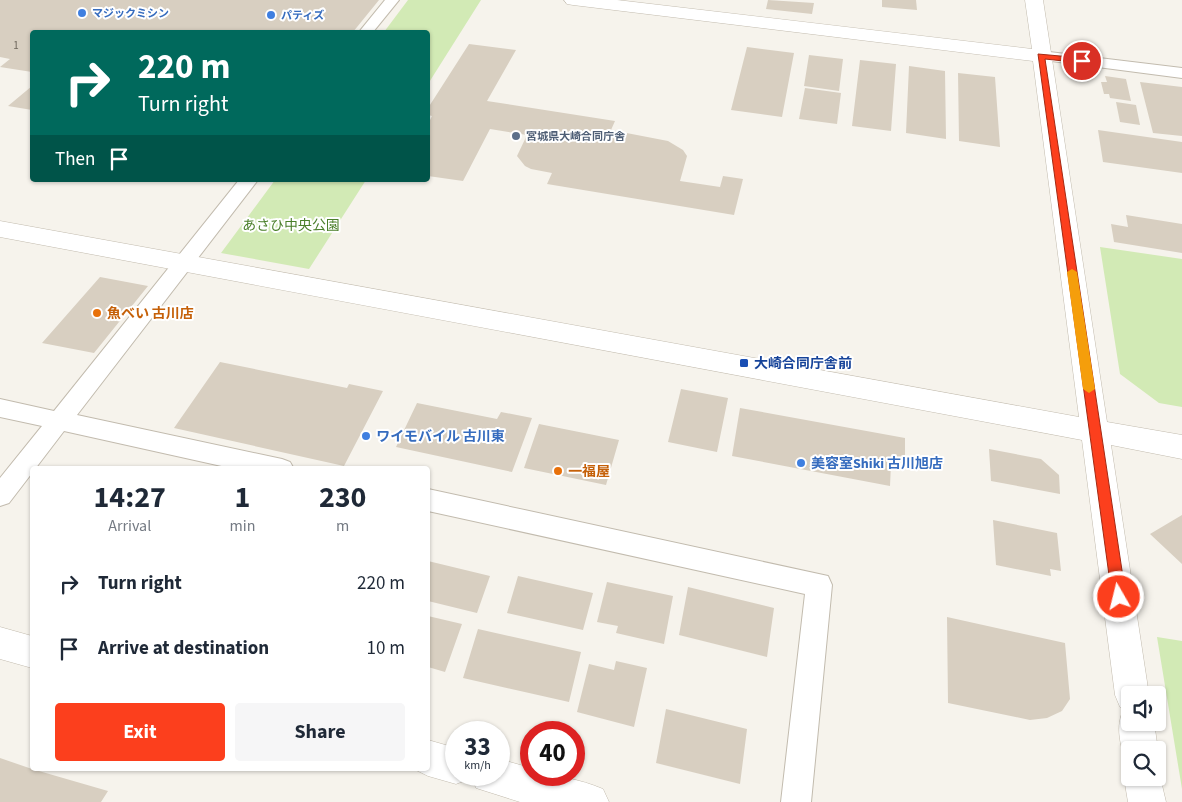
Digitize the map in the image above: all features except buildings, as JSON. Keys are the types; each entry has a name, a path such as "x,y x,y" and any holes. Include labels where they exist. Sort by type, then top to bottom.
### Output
{"street":[{"path":"368,30 392,0"},
{"path":"573,0 1182,73"},
{"path":"1034,0 1131,686"},
{"path":"0,496 247,182"},
{"path":"0,229 1182,446"},
{"path":"0,408 268,466"},
{"path":"430,500 819,585 796,802"},
{"path":"0,644 30,652"},
{"path":"430,759 445,763"},
{"path":"510,781 590,802"},
{"path":"1144,786 1147,802"}],"green space":[{"path":"408,0 481,0 430,81 430,30 386,30"},
{"name":"あさひ中央公園","path":"274,182 365,182 309,269 221,253"},
{"path":"1100,247 1182,259 1182,407 1159,403 1120,374"},
{"path":"1157,637 1182,641 1182,789 1166,686"}],"slow traffic":[{"path":"1072,272 1089,389"}],"place":[{"name":"マジックミシン","path":"82,13"},
{"name":"パティズ","path":"271,15"},
{"name":"宮城県大崎合同庁舎","path":"516,136"},
{"name":"魚べい 古川店","path":"97,313"},
{"name":"大崎合同庁舎前","path":"744,363"},
{"name":"ワイモバイル 古川東","path":"366,436"},
{"name":"美容室Shiki 古川旭店","path":"801,463"},
{"name":"一福屋","path":"558,471"}],"route":[{"path":"1082,61 1041,56 1119,597"}]}
